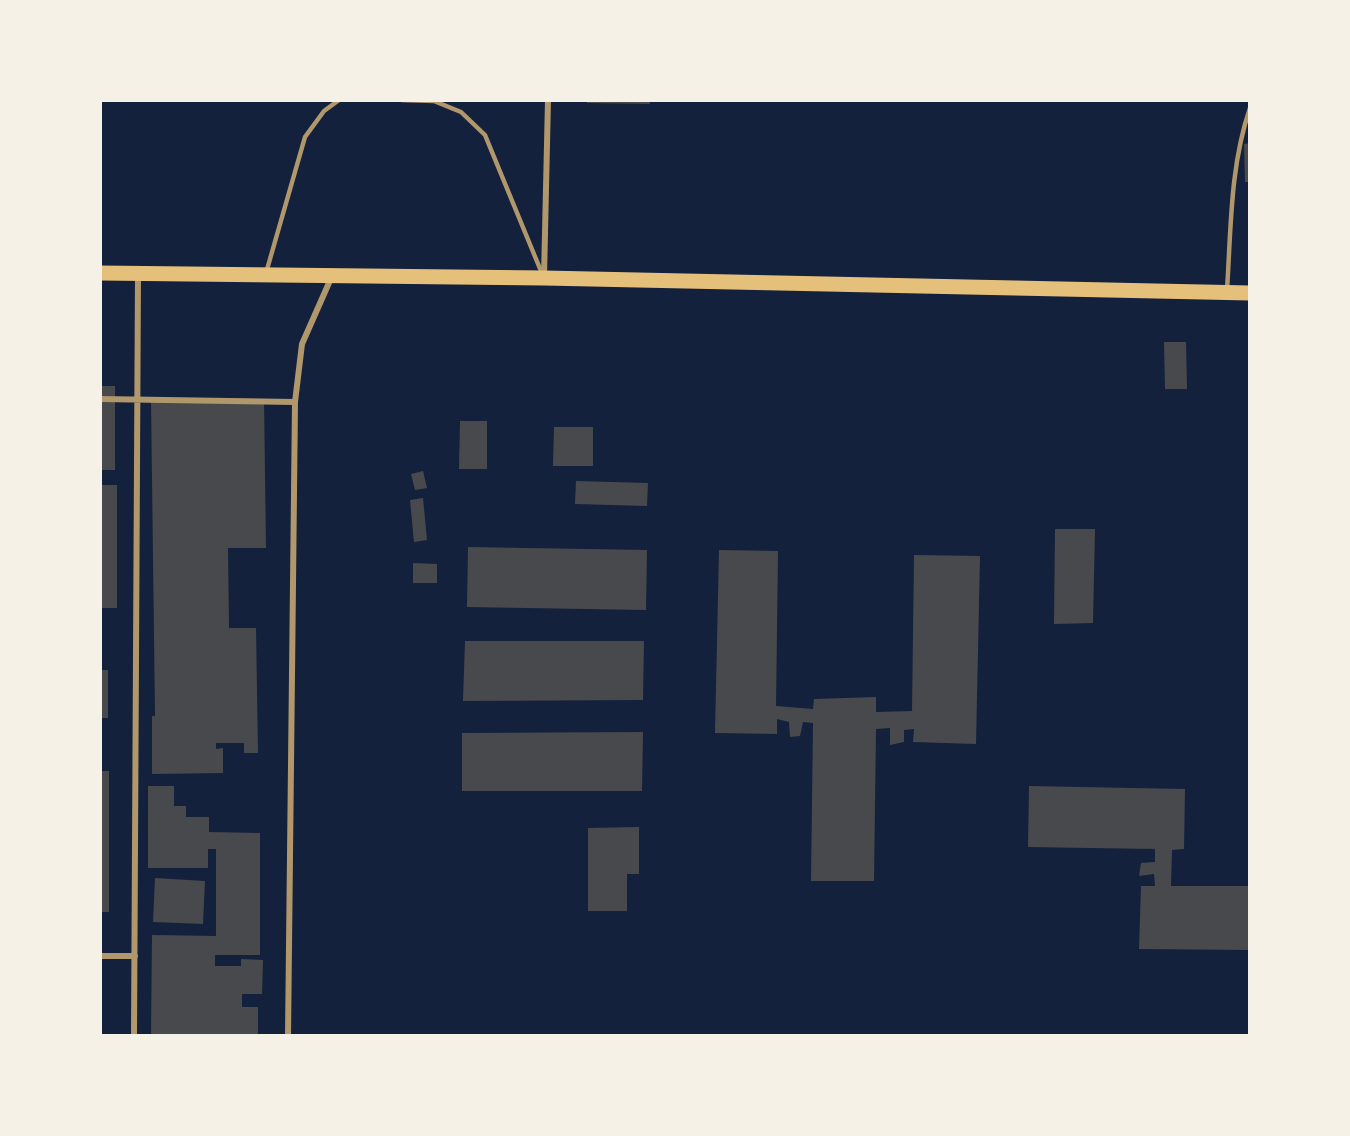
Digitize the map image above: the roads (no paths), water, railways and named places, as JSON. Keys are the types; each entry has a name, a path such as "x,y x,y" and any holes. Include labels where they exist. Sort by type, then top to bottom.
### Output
{"main road":[{"path":"100,273 544,278 1250,293"}],"street":[{"path":"544,278 548,100"},
{"path":"134,1035 138,273"},
{"path":"288,1035 295,402 302,344 332,276"},
{"path":"100,399 295,402"},
{"path":"100,956 135,956"}],"lane":[{"path":"266,275 305,137 324,111 339,100"},
{"path":"402,100 434,101 461,112 484,135 544,278"},
{"path":"1227,292 1232,199 1241,134 1250,108"}]}
